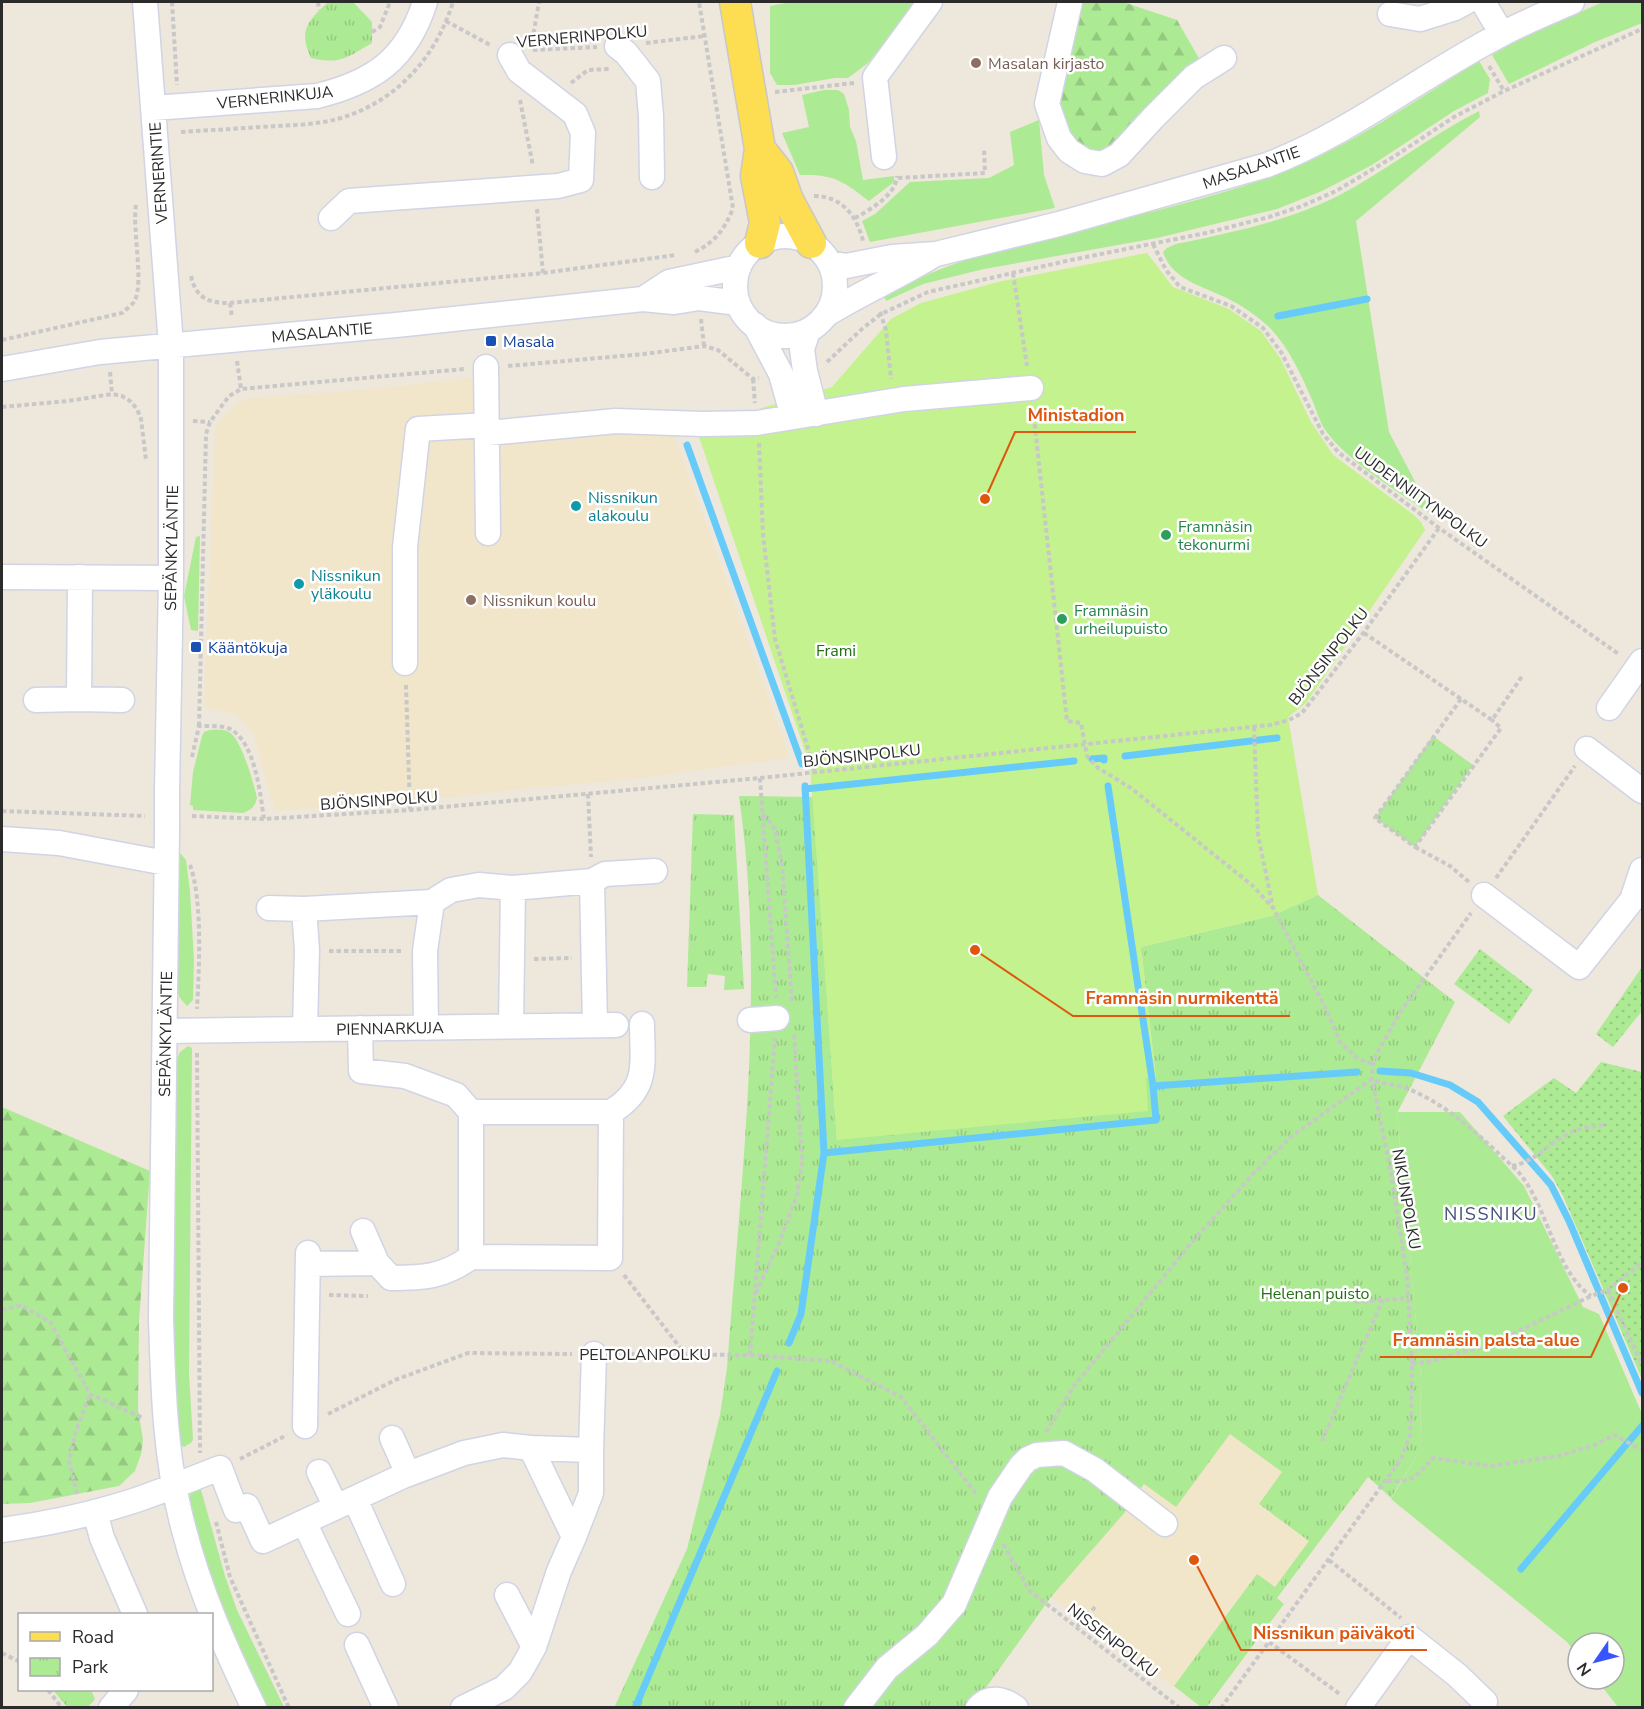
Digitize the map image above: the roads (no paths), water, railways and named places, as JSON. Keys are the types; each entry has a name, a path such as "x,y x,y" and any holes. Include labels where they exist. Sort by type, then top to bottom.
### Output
{"main road":[{"path":"735,2 760,149 756,176 765,223 760,243"},
{"path":"760,149 778,172 788,200 821,253"}],"street":[{"name":"VERNERINTIE","path":"145,2 171,345"},
{"path":"884,157 875,77 930,2"},
{"path":"1071,2 1047,104 1059,138 1069,151 1085,161 1102,164 1119,155 1194,77 1224,58"},
{"path":"1390,14 1420,19 1455,8 1466,2"},
{"path":"1483,2 1502,34"},
{"name":"MASALANTIE","path":"821,253 846,266 892,257 936,254 1203,185 1291,156 1502,34 1572,2"},
{"name":"VERNERINKUJA","path":"153,108 317,96 344,89 382,70 411,37 423,6"},
{"path":"617,46 626,53 648,81 652,177"},
{"path":"331,218 349,201 558,186 581,180 582,133 575,114 519,71 521,52"},
{"path":"780,236 791,236 821,253 835,280 834,298 827,314 818,324 808,330 786,336 764,331 745,315 738,303 736,291 739,267 747,253 760,243 780,236"},
{"name":"MASALANTIE","path":"827,314 851,299 901,276 936,254"},
{"name":"MASALANTIE","path":"2,369 100,352 643,299 669,282 739,267"},
{"name":"MASALANTIE","path":"695,276 738,303"},
{"path":"755,325 804,416"},
{"path":"804,416 805,371 802,350 808,330"},
{"name":"SEPÄNKYLÄNTIE","path":"171,345 171,578 167,791 161,824 178,863 165,1031 161,1318 163,1392 183,1529 201,1587 212,1613"},
{"path":"486,367 488,532"},
{"path":"405,663 405,547 418,429 488,429 615,421 757,423 904,399 1031,387"},
{"path":"2,577 55,586 80,577 171,578"},
{"path":"79,699 80,577"},
{"path":"1609,708 1640,664"},
{"path":"36,700 122,700"},
{"path":"1587,749 1642,791"},
{"path":"2,838 59,843 178,863"},
{"path":"269,908 304,909 432,902 451,890 479,885 513,888 592,881 605,874 655,871"},
{"path":"1484,895 1578,967 1632,900 1642,875"},
{"name":"PIENNARKUJA","path":"165,1031 606,1025 594,957 592,881"},
{"path":"511,1026 513,888"},
{"path":"426,1028 425,951 432,902"},
{"path":"304,909 307,950 305,1029"},
{"path":"750,1020 787,1017"},
{"path":"471,1112 611,1112 625,1103 642,1079 642,1024"},
{"path":"360,1028 361,1071 405,1076 456,1095 471,1112 471,1257"},
{"path":"305,1426 308,1258 388,1278 431,1276 455,1269 471,1257 610,1258 611,1112"},
{"path":"363,1231 388,1278"},
{"path":"463,1707 504,1688 520,1672 534,1647 559,1571 591,1493 594,1354"},
{"path":"392,1437 408,1474"},
{"path":"2,1530 39,1525 87,1506 175,1486 212,1471 236,1510 247,1506 263,1541 408,1474 474,1451 503,1445 591,1450"},
{"path":"531,1448 574,1537"},
{"path":"856,1707 887,1668 927,1635 954,1604 1000,1497 1028,1459 1037,1455 1064,1453 1095,1470 1165,1524"},
{"path":"319,1472 345,1503 393,1584"},
{"path":"87,1506 135,1613"},
{"path":"304,1522 348,1614"},
{"path":"507,1595 534,1647"},
{"name":"SEPÄNKYLÄNTIE","path":"213,1614 254,1707"},
{"path":"1353,1704 1409,1637 1456,1675 1485,1706"},
{"path":"357,1646 386,1707"},
{"path":"111,1707 124,1691"},
{"path":"978,1707 996,1698 1016,1707"}],"waterway":[{"path":"1278,316 1367,299"},
{"path":"687,445 802,764"},
{"path":"1125,756 1277,738"},
{"path":"1092,759 1104,758 1104,760"},
{"path":"805,789 1074,761"},
{"path":"805,786 824,1153 1156,1120 1153,1086 1357,1072"},
{"path":"1108,786 1153,1086"},
{"path":"1380,1071 1411,1073 1450,1085 1478,1102 1551,1185 1569,1221 1642,1393"},
{"path":"789,1343 801,1314 824,1153"},
{"path":"635,1708 777,1371"},
{"path":"1521,1569 1642,1426"}],"place":[{"name":"Masalan kirjasto","path":"976,63"},
{"name":"Masala","path":"491,341"},
{"name":"Ministadion","path":"985,499"},
{"name":"Nissnikun alakoulu","path":"576,506"},
{"name":"Framnäsin tekonurmi","path":"1166,535"},
{"name":"Nissnikun yläkoulu","path":"299,584"},
{"name":"Nissnikun koulu","path":"471,600"},
{"name":"Framnäsin urheilupuisto","path":"1062,619"},
{"name":"Kääntökuja","path":"196,647"},
{"name":"Framnäsin nurmikenttä","path":"975,950"},
{"name":"Framnäsin palsta-alue","path":"1623,1288"},
{"name":"Nissnikun päiväkoti","path":"1194,1560"}],"district":[{"name":"NISSNIKU","path":"1491,1214"}],"park label":[{"name":"Frami","path":"836,650"},
{"name":"Helenan puisto","path":"1315,1293"}]}
